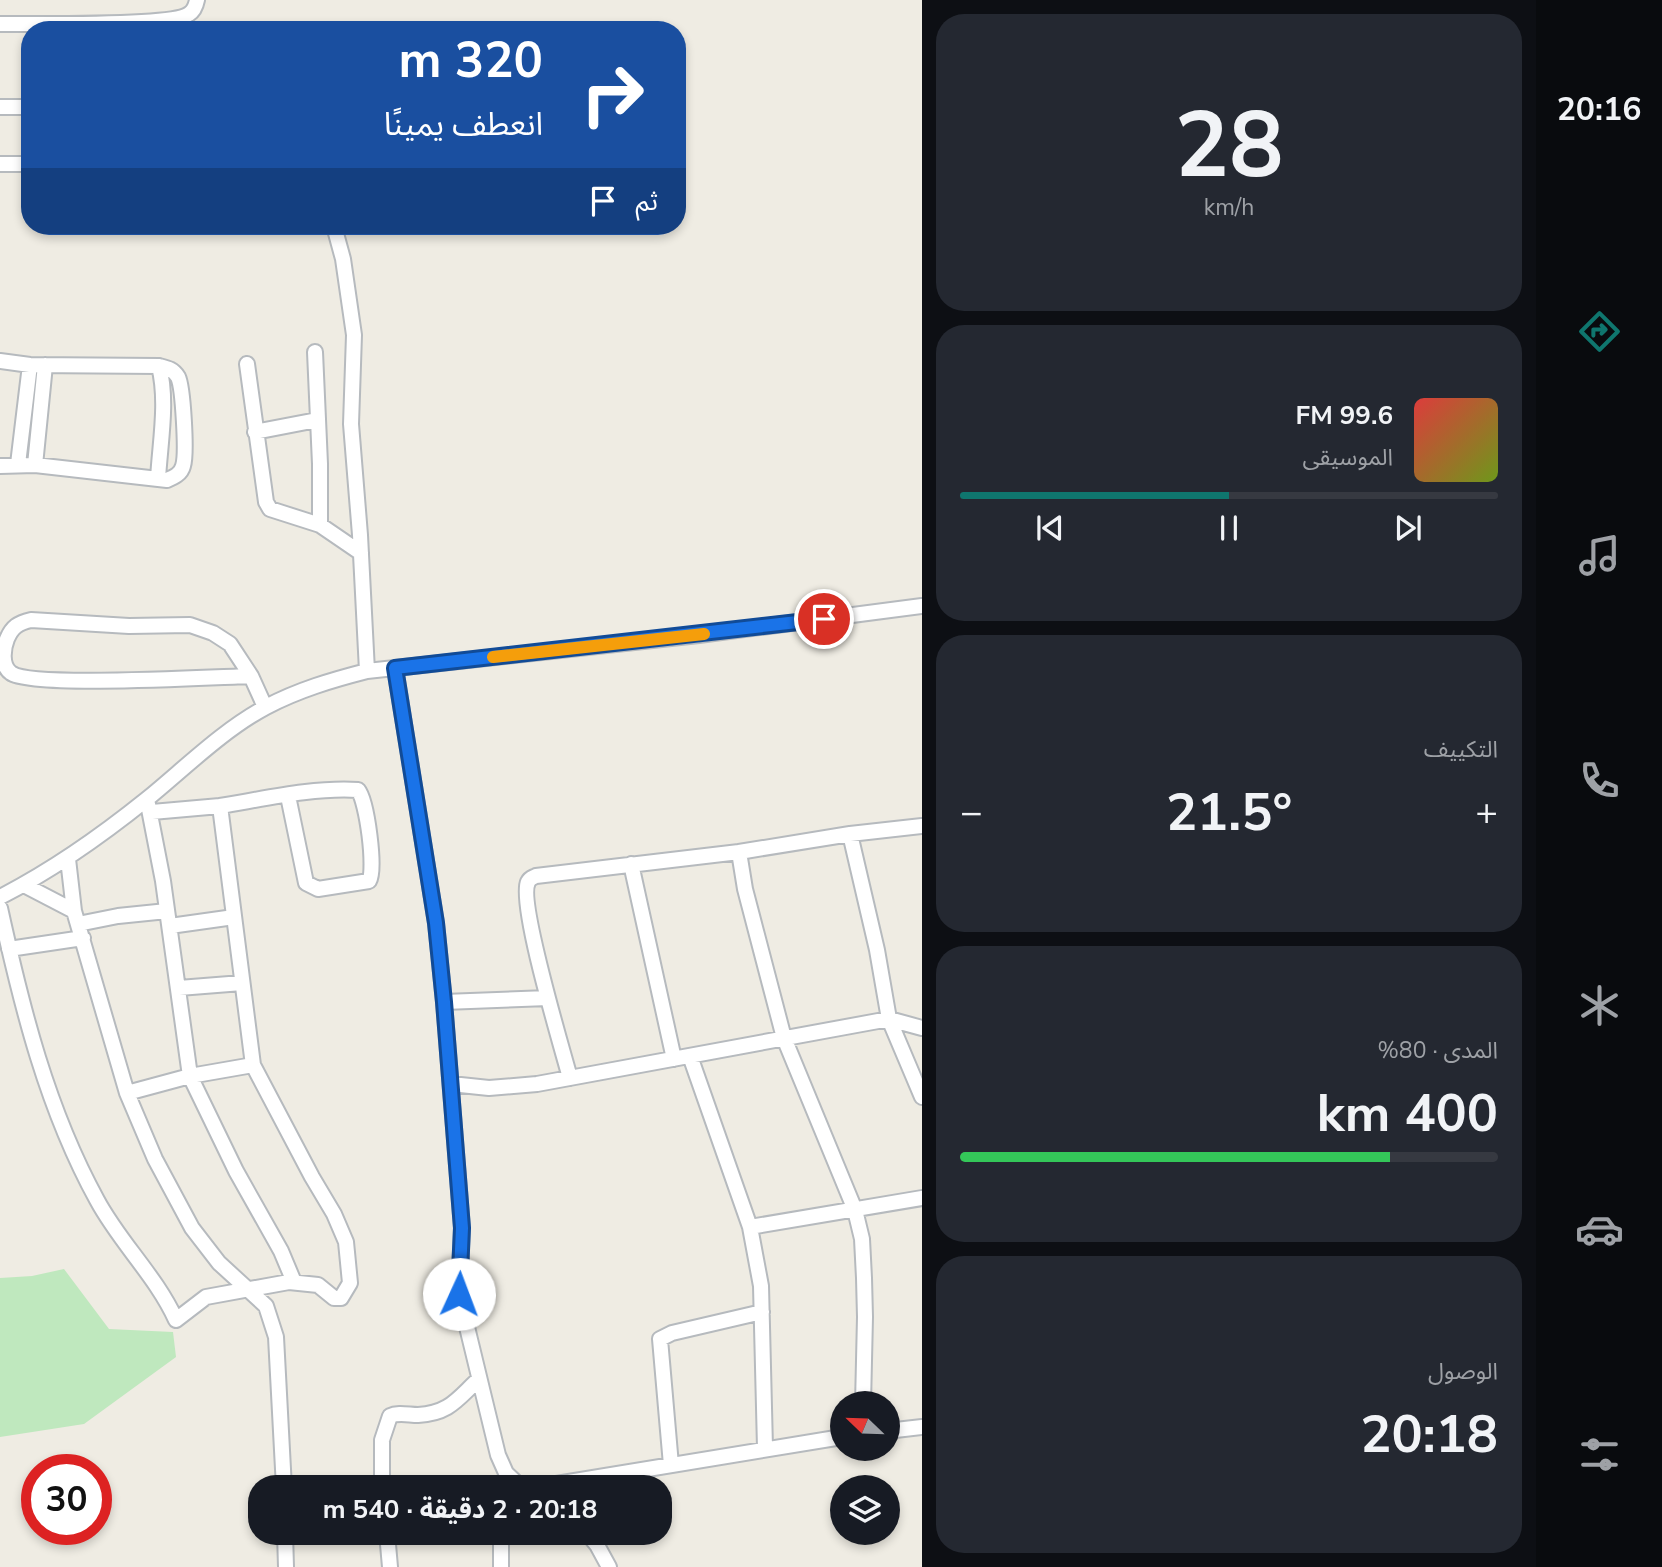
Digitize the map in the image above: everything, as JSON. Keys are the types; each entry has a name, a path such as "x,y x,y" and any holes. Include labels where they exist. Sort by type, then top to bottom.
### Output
{"street":[{"path":"132,21 174,19 189,15 197,0"},
{"path":"0,24 21,24"},
{"path":"0,107 21,107"},
{"path":"0,164 21,164"},
{"path":"337,235 344,259 354,335 351,424 367,671"},
{"path":"315,352 320,525"},
{"path":"0,361 30,365 159,366 170,369 180,381 184,426 183,466 177,476 167,480 35,465 0,466"},
{"path":"247,364 266,502 270,509 320,525 361,553"},
{"path":"18,464 30,365"},
{"path":"35,465 45,365"},
{"path":"158,479 163,413 159,366"},
{"path":"255,432 317,420"},
{"path":"0,897 68,859 149,806 198,757 265,707 320,683 367,671 699,635 922,606"},
{"path":"251,676 103,681 31,679 12,675 3,661 6,642 12,629 31,620 129,626 190,625 213,633 230,644 251,676 265,707"},
{"path":"395,668 436,923 462,1228 459,1294 498,1455 508,1475"},
{"path":"149,806 220,806 288,796 356,789 360,791 366,814 373,870 369,881 318,889 306,883 288,796"},
{"path":"149,806 179,988 190,1076 236,1171 281,1251 294,1282"},
{"path":"0,908 18,991 62,1128 96,1199 119,1236 168,1302 176,1320 206,1297 294,1282 318,1285 334,1298 341,1298 350,1283 349,1255 341,1227 253,1065 220,806"},
{"path":"570,1078 532,932 527,884 530,878 922,826"},
{"path":"850,834 877,950 889,1019 922,1097"},
{"path":"738,852 745,889 785,1038 855,1210 862,1239 866,1317 863,1391"},
{"path":"68,859 76,917 127,1093 155,1159 192,1228 219,1263 266,1306 276,1337 283,1475"},
{"path":"631,864 674,1059"},
{"path":"24,885 76,917 234,917"},
{"path":"9,949 83,938"},
{"path":"179,988 242,983"},
{"path":"444,1002 548,998"},
{"path":"451,1084 512,1087 889,1019 922,1028"},
{"path":"690,1056 750,1227 761,1286 765,1448"},
{"path":"127,1093 190,1076 253,1065"},
{"path":"750,1227 922,1198"},
{"path":"671,1465 660,1339 672,1333 762,1312"},
{"path":"382,1475 382,1440 390,1416 395,1413 411,1415 442,1412 479,1379"},
{"path":"900,1430 922,1427"},
{"path":"611,1475 830,1439"},
{"path":"285,1545 286,1567"},
{"path":"388,1545 390,1567"},
{"path":"500,1545 501,1567"},
{"path":"597,1545 609,1567"}],"green space":[{"path":"64,1269 109,1329 173,1332 176,1357 84,1424 0,1437 0,1278 32,1276"}],"slow traffic":[{"path":"493,657 704,634"}],"route":[{"path":"459,1294 462,1228 436,923 395,668 824,619"}]}
